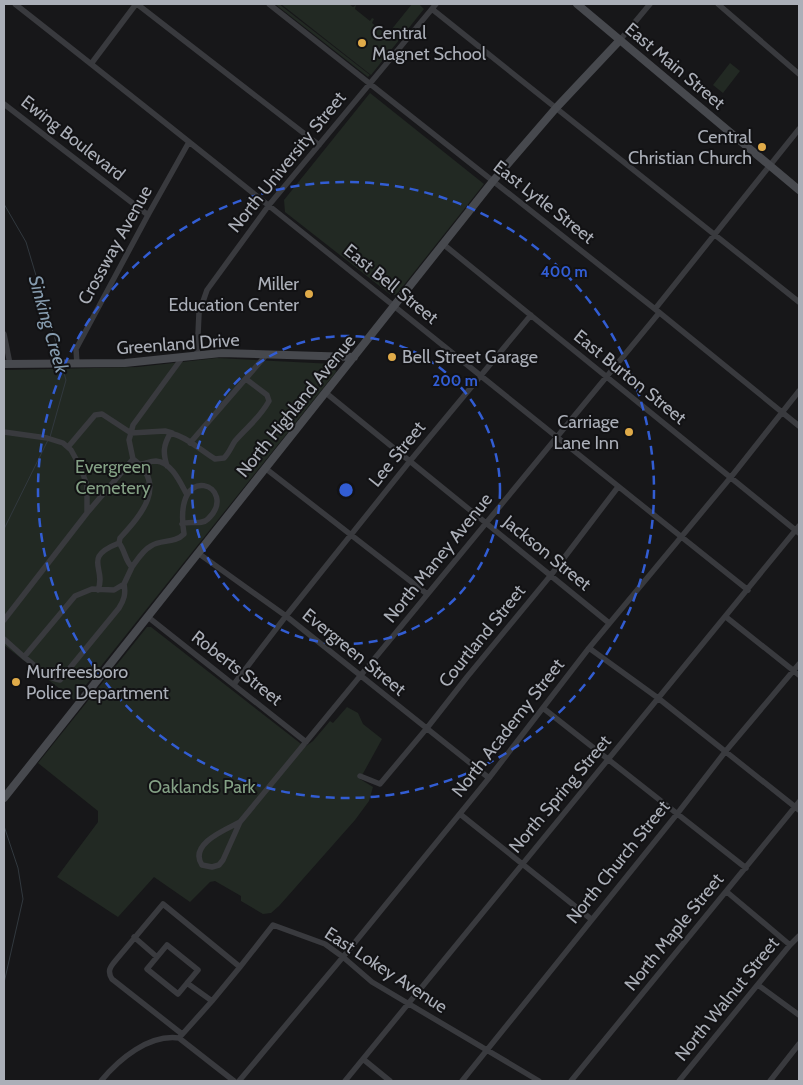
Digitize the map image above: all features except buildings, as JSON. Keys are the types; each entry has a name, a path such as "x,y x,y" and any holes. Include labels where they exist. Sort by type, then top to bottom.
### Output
{"street":[{"name":"East Bell Street","path":"15,4 270,205 555,437 748,590"},
{"path":"91,64 136,4 319,145"},
{"name":"East Lytle Street","path":"269,4 657,311 799,426"},
{"name":"East Main Street","path":"577,4 799,190"},
{"path":"620,40 650,4"},
{"path":"718,4 799,74"},
{"path":"434,6 556,108 799,302"},
{"name":"North University Street","path":"197,356 199,313 208,290 270,205 434,6"},
{"name":"North Highland Avenue","path":"4,798 493,181 556,108 620,40"},
{"name":"Ewing Boulevard","path":"4,104 148,215"},
{"name":"North Maney Avenue","path":"240,822 606,377 715,234 799,129"},
{"name":"Crossway Avenue","path":"78,364 76,349 189,142"},
{"name":"East Burton Street","path":"443,244 798,530"},
{"name":"Lee Street","path":"234,684 410,461 531,315"},
{"path":"4,334 7,364"},
{"name":"Greenland Drive","path":"7,364 125,363 221,353 354,357"},
{"path":"190,443 267,354"},
{"path":"132,567 128,564 126,555 119,543 120,538 145,508 150,489 140,464 133,459 129,440 133,425 182,358"},
{"path":"68,447 95,415 102,414 131,433 165,431 174,433 215,459 224,458 229,453 234,442 250,427 269,401 267,396 246,379"},
{"name":"North Academy Street","path":"239,1081 460,814 609,623 731,477 799,391"},
{"name":"Jackson Street","path":"326,393 609,623"},
{"path":"4,432 49,438 68,447 81,468 87,486 87,513"},
{"path":"167,466 164,456 164,444 170,434 174,433"},
{"path":"159,461 164,456"},
{"path":"4,620 87,513 133,459"},
{"path":"24,657 75,596 92,589 114,590 124,584 132,567 150,546 179,539 184,534 182,524 186,494 176,476 167,466 159,461 140,464"},
{"path":"265,468 353,534 427,594"},
{"path":"182,524 186,522 199,523 207,520 217,505 217,496 212,489 204,485 193,487 186,494"},
{"name":"Courtland Street","path":"360,776 380,784 428,728 467,677 551,576 618,487"},
{"name":"North Spring Street","path":"345,1081 522,863 798,530"},
{"path":"98,590 100,585 99,555 107,548 119,543"},
{"name":"Evergreen Street","path":"198,553 286,616 489,778"},
{"path":"4,639 24,657 54,679 60,680 124,602 126,591 124,584"},
{"name":"Roberts Street","path":"148,617 306,742"},
{"path":"726,617 799,675"},
{"path":"589,648 658,698 725,752 798,806"},
{"name":"North Church Street","path":"462,1081 725,752 799,664"},
{"path":"543,708 746,868"},
{"name":"North Maple Street","path":"571,1081 798,806"},
{"path":"460,814 591,919"},
{"path":"240,822 221,862 212,867 202,865 200,853 208,840 240,822"},
{"path":"727,892 790,945"},
{"path":"101,1081 109,1071 129,1054 144,1045 163,1038 180,1036 212,1002 240,967 162,904 109,969 109,974 112,979 180,1036 234,1081"},
{"name":"East Lokey Avenue","path":"240,967 273,925 325,944 372,982 486,1051 540,1081"},
{"name":"North Walnut Street","path":"679,1081 799,936"},
{"path":"134,937 157,957"},
{"path":"167,945 198,970 187,983 178,994 147,969 167,945"},
{"path":"187,983 212,1002"},
{"path":"758,985 799,1015"},
{"path":"770,1081 799,1044"},
{"path":"363,1059 390,1081"}],"green space":[{"path":"275,4 279,4 370,75 368,77"},
{"name":"Central Magnet School","path":"281,4 349,4 353,7 356,5 355,9 370,21 372,18 374,19 372,23 387,35 412,4 419,4 424,9 371,75"},
{"path":"730,63 740,71 723,93 713,85"},
{"path":"370,93 484,184 396,295 391,295 285,212 284,200"},
{"name":"Evergreen Cemetery","path":"217,358 334,364 336,372 74,700 4,645 4,370 138,367"},
{"name":"Oaklands Park","path":"147,627 151,627 305,747 313,741 330,721 333,723 347,707 358,713 363,724 382,739 360,779 373,787 369,801 355,820 271,913 263,914 241,901 241,896 215,881 210,882 190,902 154,877 118,917 57,877 98,822 98,811 38,763"}],"waterway":[{"name":"Sinking Creek","path":"4,204 26,242 61,359"},
{"name":"Sinking Creek","path":"50,437 66,380 62,366"},
{"name":"Sinking Creek","path":"4,529 48,440"},
{"name":"Sinking Creek","path":"4,826 18,868 23,899 4,983"}],"place":[{"name":"Central Magnet School","path":"362,43"},
{"name":"Central Christian Church","path":"762,147"},
{"name":"Miller Education Center","path":"309,294"},
{"name":"Bell Street Garage","path":"392,357"},
{"name":"Carriage Lane Inn","path":"629,432"},
{"name":"Murfreesboro Police Department","path":"16,682"}]}
